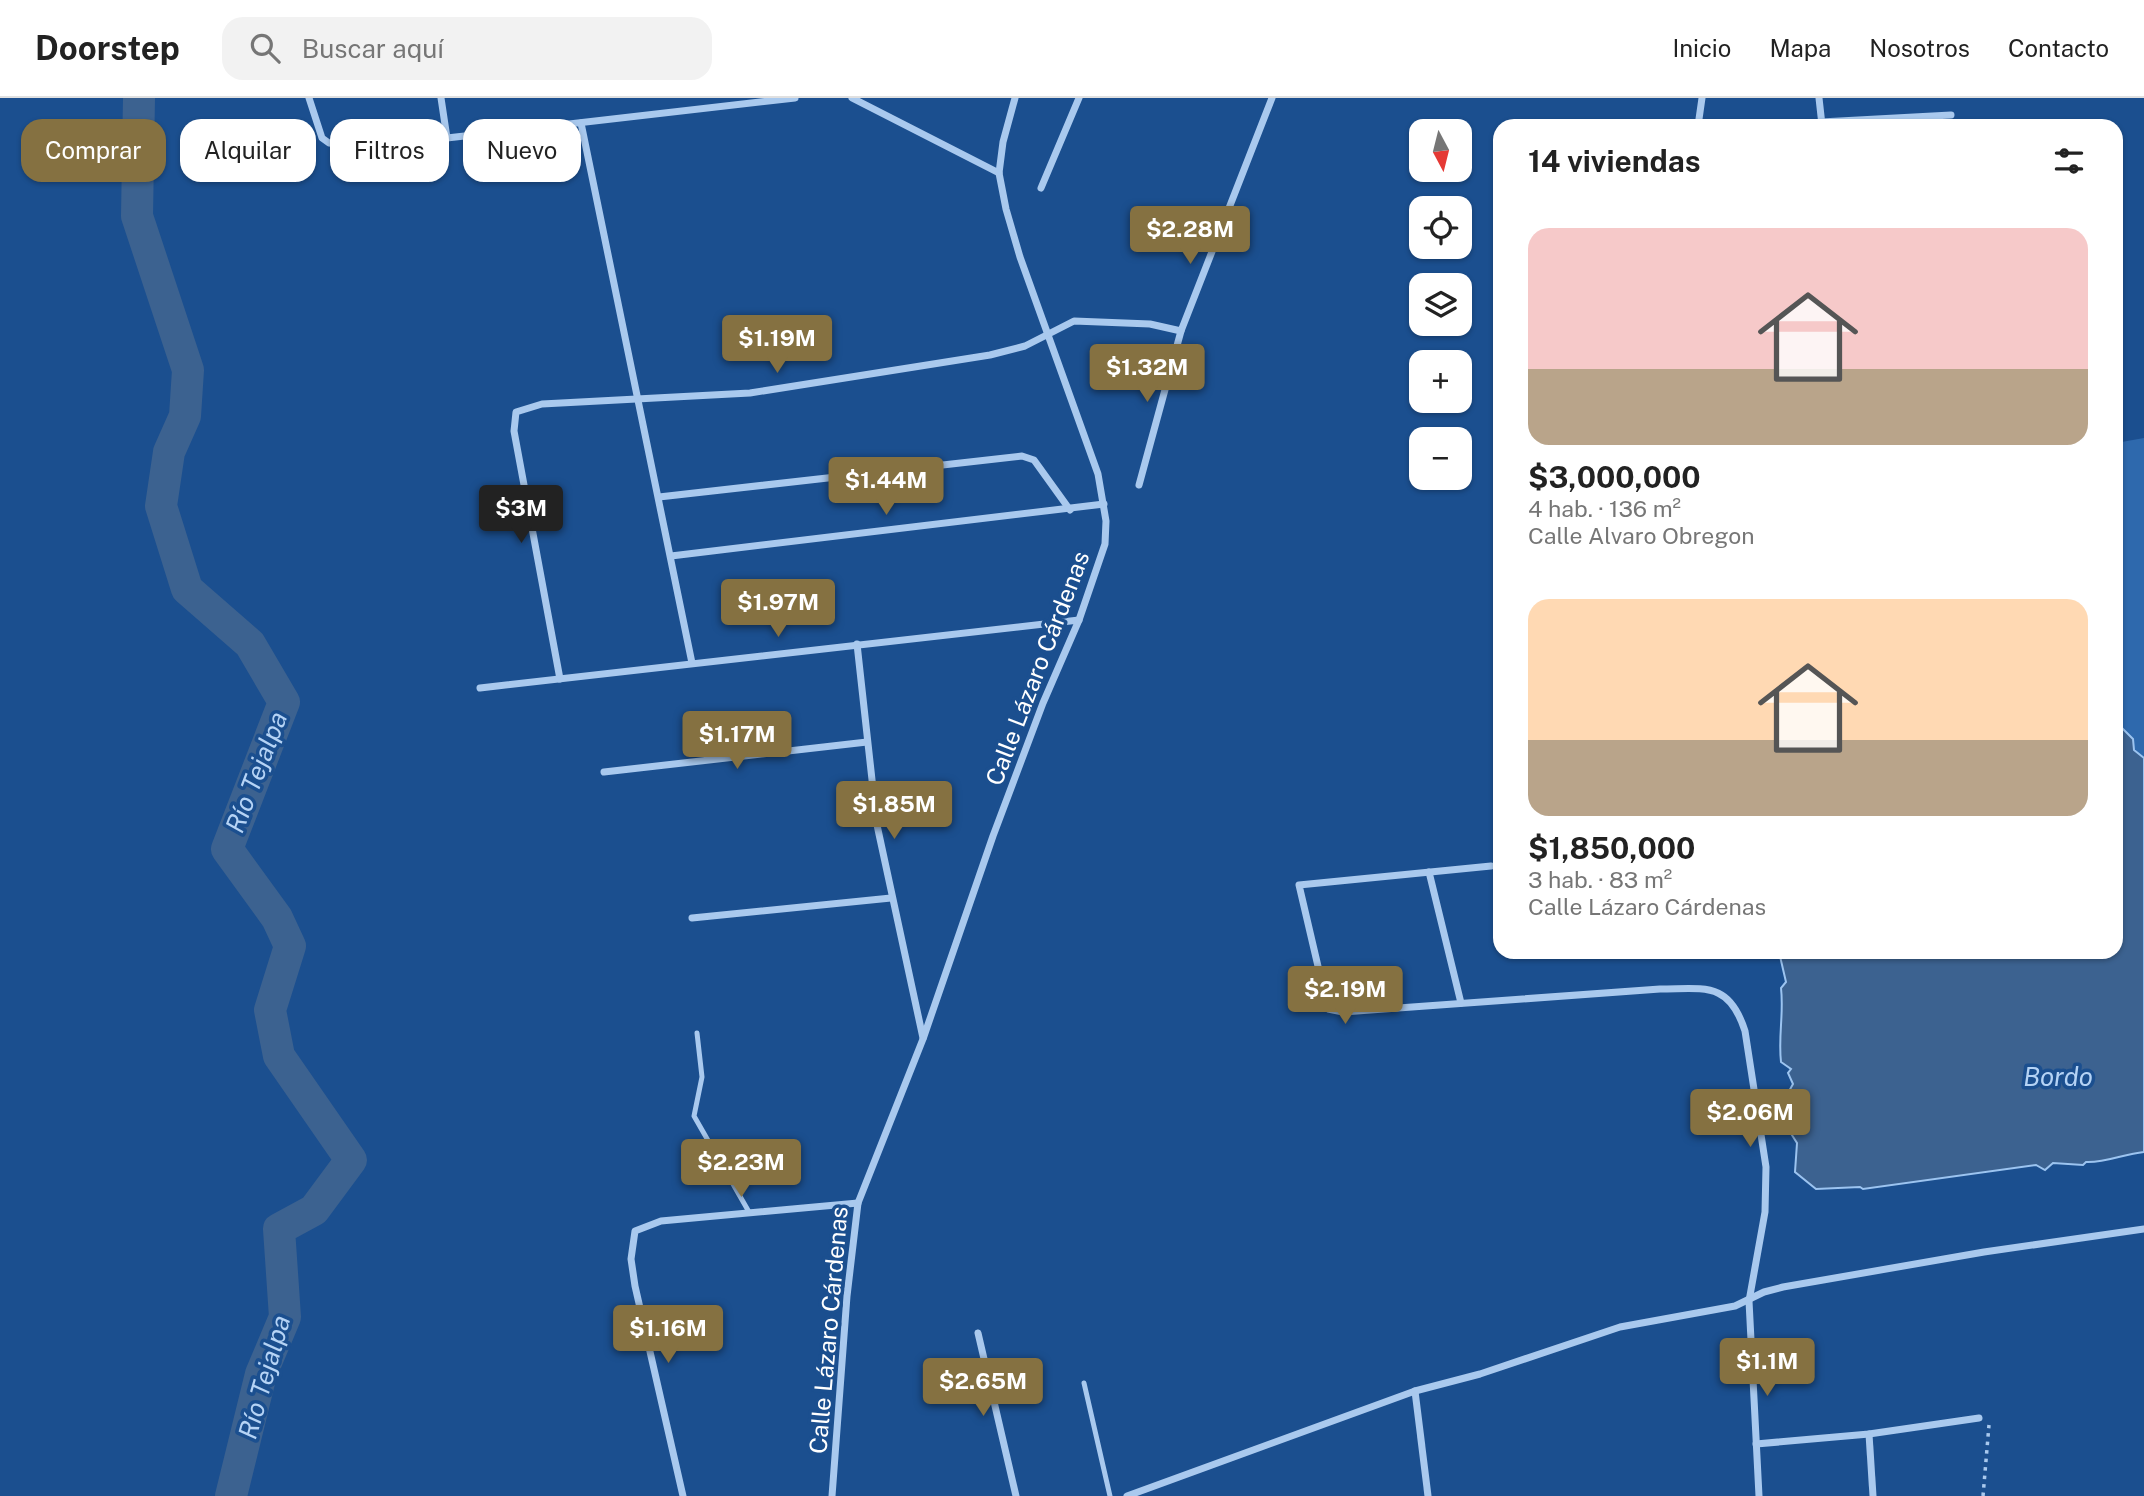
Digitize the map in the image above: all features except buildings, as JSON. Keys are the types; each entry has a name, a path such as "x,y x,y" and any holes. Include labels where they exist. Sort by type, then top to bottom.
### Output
{"street":[{"path":"309,98 322,138 330,143"},
{"path":"441,98 444,119"},
{"path":"692,663 639,397 608,268 581,123 795,98"},
{"path":"852,98 999,173"},
{"name":"Calle Lázaro Cárdenas","path":"832,1496 847,1296 858,1203 923,1039 993,836 1043,703 1079,620 1105,544 1104,504 1098,474 1020,257 999,173 1003,142 1015,98"},
{"path":"1041,188 1079,98"},
{"path":"1139,485 1181,331 1264,125 1272,98"},
{"path":"1699,119 1702,98"},
{"path":"1819,98 1821,119"},
{"path":"1878,119 1951,115"},
{"path":"560,679 514,430 516,412 542,404 776,390 826,379 990,355 1025,346 1063,324 1089,320 1150,324 1181,331"},
{"path":"659,496 1022,456 1034,460 1070,510"},
{"path":"671,556 1104,504"},
{"path":"480,688 1079,620"},
{"path":"857,644 877,825 923,1039"},
{"path":"604,772 867,742"},
{"path":"1491,866 1299,885 1328,1009 1343,1012 1660,989 1705,989 1727,996 1738,1010 1745,1031 1766,1167 1765,1212 1749,1301 1759,1496"},
{"path":"1429,872 1461,1003"},
{"path":"692,918 891,898"},
{"path":"683,1496 635,1286 631,1240 635,1231 661,1221 858,1203"},
{"path":"1127,1496 1415,1391 1480,1374 1620,1327 1749,1301 1764,1292 1819,1281 1984,1252 2144,1229"},
{"path":"978,1333 1016,1496"},
{"path":"1415,1391 1429,1496"},
{"path":"1756,1444 1869,1434 1979,1418"},
{"path":"1869,1434 1873,1496"}],"lane":[{"path":"697,1033 702,1077 694,1116 749,1212"},
{"path":"1084,1383 1110,1496"}],"path":[{"path":"1979,1418 1989,1425 1983,1496"}],"shaded area":[{"path":"2144,438 2144,775 2123,751 2123,442"}],"water":[{"name":"Bordo","path":"2123,729 2133,739 2134,750 2144,758 2144,1152 2086,1162 2083,1165 2053,1163 2045,1170 2036,1165 1863,1189 1816,1189 1795,1172 1797,1143 1790,1132 1792,1102 1788,1093 1793,1084 1788,1073 1791,1069 1781,1062 1780,1052 1781,988 1786,982 1781,959 2123,959"}],"waterway":[{"name":"Río Tejalpa","path":"139,98 137,216 188,370 185,416 169,452 161,506 187,589 250,644 284,702 227,849 277,918 290,946 270,1010 279,1056 351,1160 314,1210 279,1229 285,1317 261,1374 231,1496"}]}
